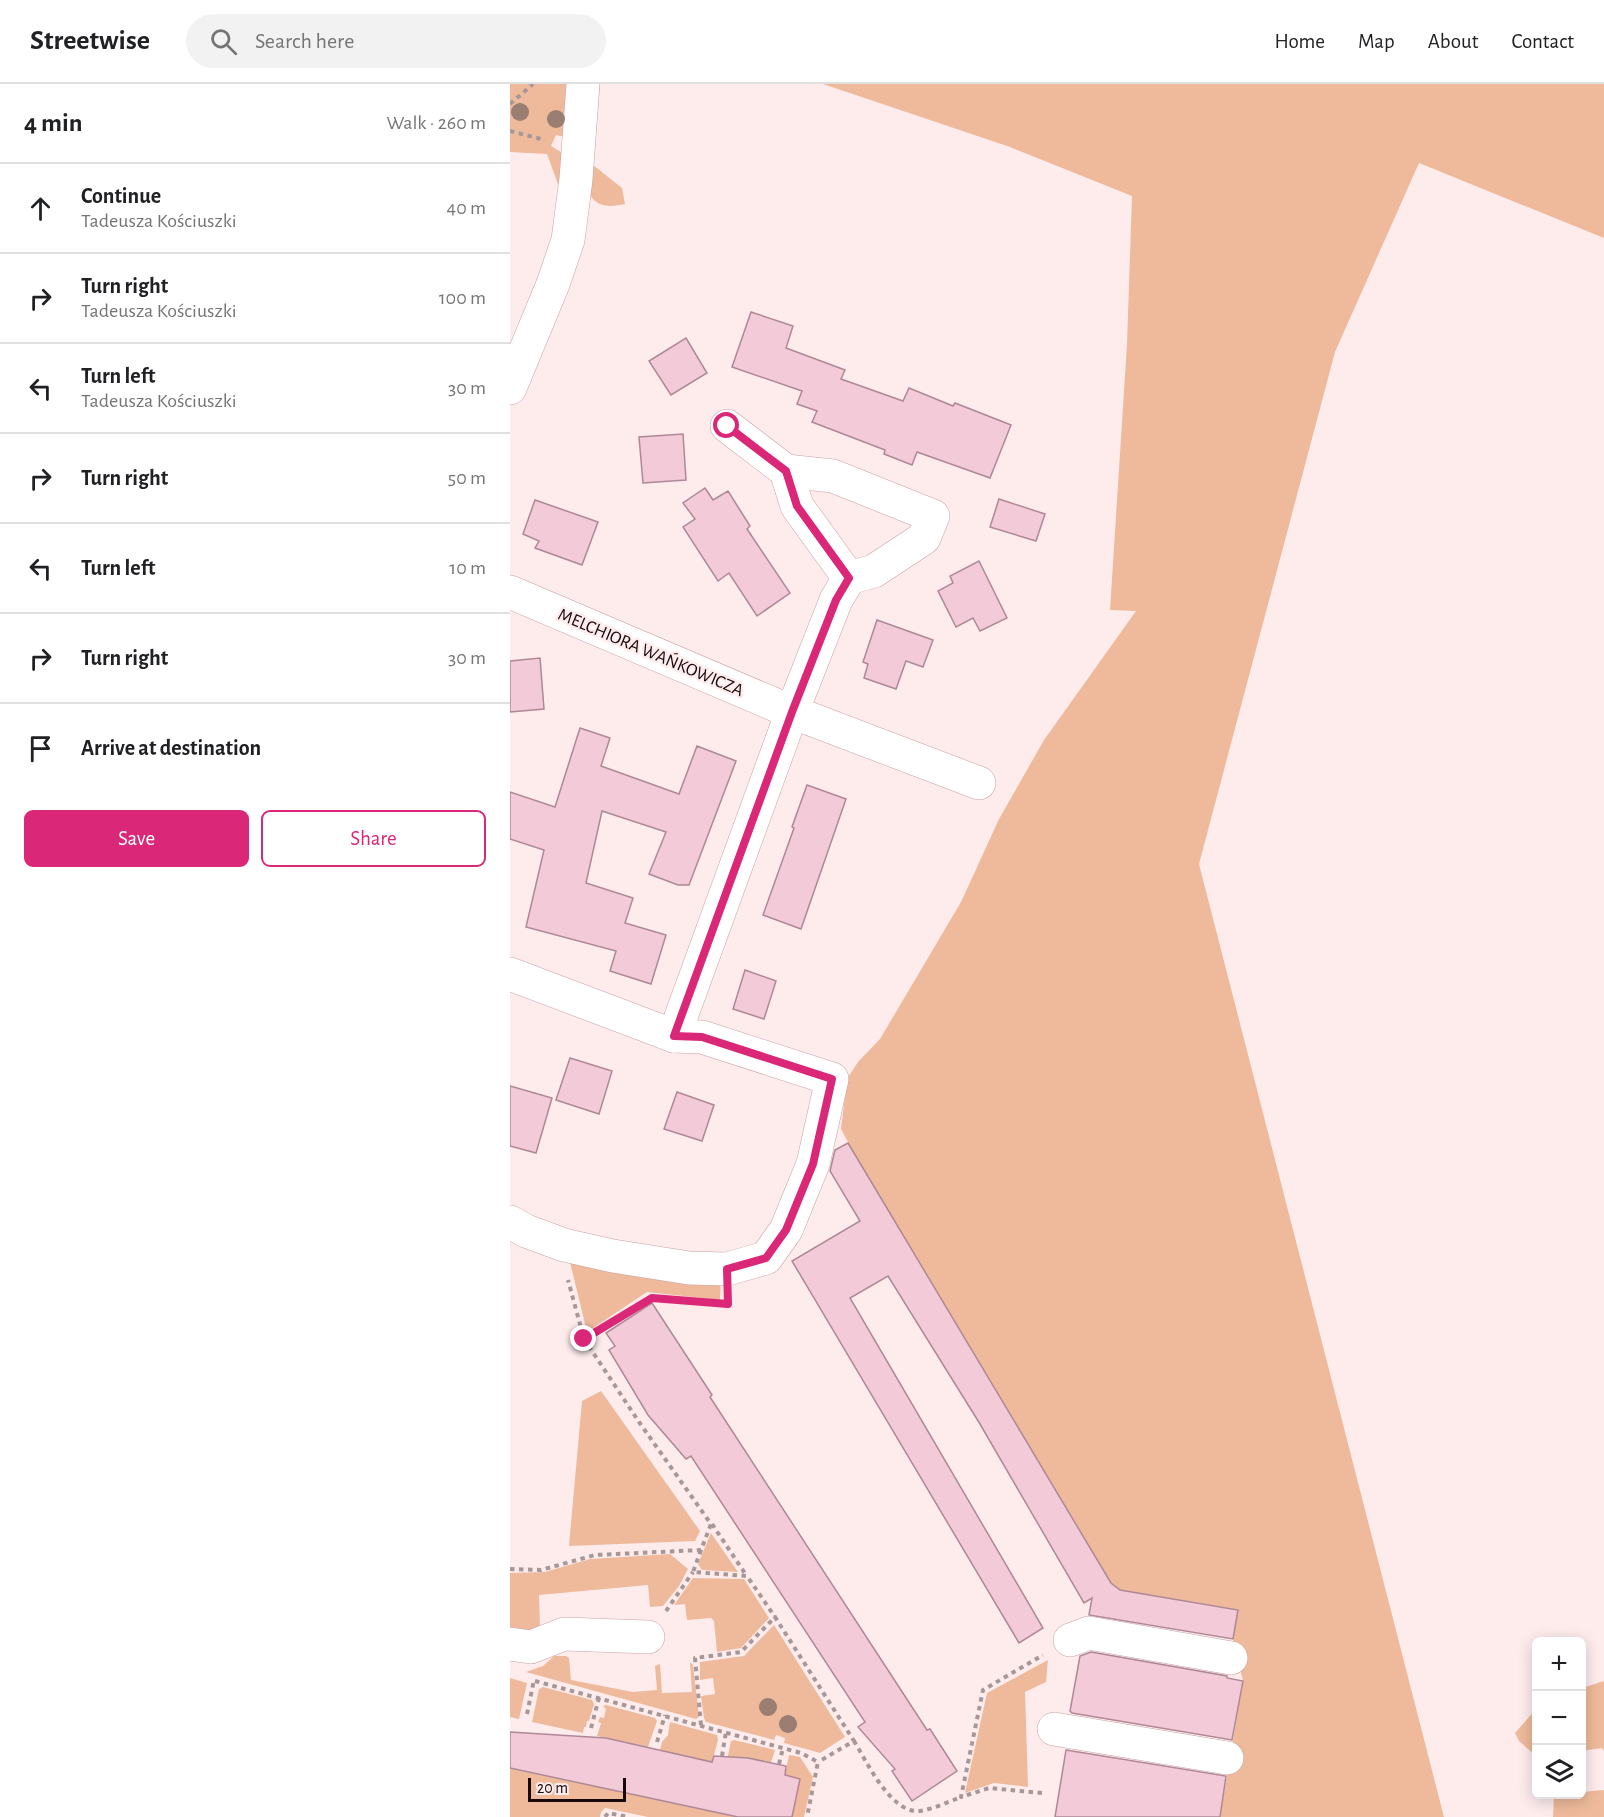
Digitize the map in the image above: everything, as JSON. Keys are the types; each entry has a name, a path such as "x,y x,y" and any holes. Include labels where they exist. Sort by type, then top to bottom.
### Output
{"street":[{"path":"510,388 553,284 568,240 576,179 583,84"},
{"path":"674,1036 792,712 836,600 849,578 874,571 924,538 933,516 833,476 786,471 727,426"},
{"path":"786,471 797,506 849,578"},
{"name":"MELCHIORA WAŃKOWICZA","path":"510,592 792,712 979,783"},
{"path":"510,974 674,1036 702,1037 832,1079 813,1164 786,1230 766,1258 727,1269 689,1268 613,1256 564,1245 526,1231 510,1222"},
{"path":"1070,1640 1089,1633 1231,1658"},
{"path":"510,1644 531,1647 564,1634 648,1637"},
{"path":"1054,1729 1227,1758"}],"path":[{"path":"510,104 533,84"},
{"path":"564,1245 562,1257 584,1339 775,1617 885,1791 895,1801 911,1810 920,1810 989,1788 1042,1793"},
{"path":"584,1339 652,1298 663,1298"},
{"path":"648,1637 693,1572 711,1524"},
{"path":"510,1569 541,1570 595,1555 701,1550"},
{"path":"693,1572 747,1576"},
{"path":"701,1725 695,1658 741,1652 775,1617"},
{"path":"961,1797 983,1690 1070,1640"},
{"path":"527,1713 534,1680 801,1752 818,1762"},
{"path":"591,1728 599,1698"},
{"path":"657,1742 664,1715"},
{"path":"722,1756 726,1732"},
{"path":"807,1817 818,1762 854,1742"},
{"path":"779,1764 783,1748"},
{"path":"604,1817 608,1813 629,1817"}],"shaded area":[{"path":"510,84 578,84 569,138 556,135 551,146 561,152 566,159 558,227 559,187 547,154 510,152"},
{"path":"591,84 600,84 593,165 622,188 625,204 605,206 590,195"},
{"path":"823,84 1604,84 1604,238 1419,163 1335,352 1199,864 1444,1817 1220,1817 1243,1681 1233,1639 1238,1610 1120,1590 1111,1583 841,1129 847,1079 858,1062 880,1039 961,902 999,819 1044,740 1136,611 1110,610 1127,344 1132,196 1010,147"},
{"path":"570,1262 721,1276 720,1300 647,1292 587,1332"},
{"path":"601,1391 700,1531 695,1541 569,1546 582,1401"},
{"path":"711,1533 738,1572 702,1570 698,1564"},
{"path":"670,1554 688,1569 679,1586 663,1606 650,1607 648,1585 539,1595 540,1627 537,1631 510,1632 510,1573 545,1572 590,1559"},
{"path":"693,1578 744,1579 769,1618 741,1648 717,1652 714,1621 711,1618 687,1620 685,1604 674,1605"},
{"path":"774,1625 845,1737 820,1753 784,1743 785,1738 776,1735 774,1740 706,1722 704,1718 701,1696 715,1694 713,1678 700,1680 700,1662 744,1656"},
{"path":"554,1656 569,1658 571,1680 633,1692 657,1690 655,1666 660,1664 662,1693 692,1692 690,1662 693,1665 699,1717 696,1719 526,1672 543,1666"},
{"path":"1048,1660 1046,1682 1025,1692 1028,1787 994,1783 965,1793 987,1693"},
{"path":"510,1678 527,1683 519,1719 510,1717"},
{"path":"1604,1681 1604,1751 1602,1748 1586,1750 1586,1687"},
{"path":"543,1687 592,1700 594,1704 583,1733 532,1722 539,1689"},
{"path":"603,1706 655,1718 657,1721 648,1747 597,1736 601,1723 598,1722 600,1717 604,1718 606,1709"},
{"path":"1532,1714 1532,1752 1519,1741 1515,1733"},
{"path":"670,1722 717,1735 718,1740 712,1762 660,1750 662,1742 668,1735"},
{"path":"731,1741 775,1750 768,1772 726,1765"},
{"path":"789,1755 800,1757 813,1777 804,1817 792,1817 800,1779 785,1775"},
{"path":"510,1768 738,1817 648,1817 605,1808 600,1817 510,1817"},
{"path":"1604,1790 1604,1817 1553,1817 1554,1799 1586,1799 1586,1792"}],"building":[{"path":"751,312 793,326 786,348 845,370 841,379 903,401 909,388 953,406 955,403 1011,425 990,478 917,452 912,465 884,454 885,450 812,422 817,411 797,404 802,391 732,367"},
{"path":"686,338 707,373 671,395 649,361"},
{"path":"683,434 686,480 643,483 639,437"},
{"path":"705,488 713,500 728,491 750,526 747,529 790,593 757,616 729,573 718,581 683,527 695,519 683,503"},
{"path":"999,499 1045,514 1036,541 990,527"},
{"path":"535,500 598,522 582,565 535,548 539,541 523,534"},
{"path":"979,561 1007,618 980,631 973,618 956,627 938,591 953,583 950,576"},
{"path":"877,620 933,640 923,667 906,661 896,689 864,678 868,664 863,662"},
{"path":"540,658 544,709 510,712 510,661"},
{"path":"580,728 610,738 601,766 679,794 697,746 736,761 689,885 678,885 649,874 666,832 602,811 586,883 633,898 625,923 666,935 651,984 610,971 616,951 526,927 544,850 510,839 510,792 555,807"},
{"path":"807,785 846,799 801,929 763,915"},
{"path":"745,970 776,981 764,1019 733,1009"},
{"path":"570,1058 612,1071 599,1114 556,1100"},
{"path":"510,1086 552,1098 536,1153 510,1146"},
{"path":"677,1092 714,1105 702,1141 664,1129"},
{"path":"848,1143 1111,1583 1120,1590 1238,1610 1233,1639 1089,1615 1092,1598 1084,1603 980,1424 888,1276 850,1298 1043,1628 1019,1643 792,1261 860,1221 830,1171 835,1150"},
{"path":"652,1303 712,1395 710,1397 927,1730 930,1729 957,1771 912,1801 892,1771 895,1769 858,1727 865,1722 691,1456 686,1459 648,1415 609,1350 615,1346 606,1333"},
{"path":"1091,1652 1227,1676 1227,1678 1243,1681 1232,1740 1072,1713 1070,1711 1080,1656"},
{"path":"510,1732 606,1738 712,1762 714,1756 748,1758 786,1766 785,1775 800,1779 792,1817 738,1817 510,1768"},
{"path":"1066,1750 1226,1776 1220,1817 1055,1817"}],"route":[{"path":"584,1339 652,1298 728,1304 727,1269 766,1258 786,1230 813,1164 832,1079 702,1037 674,1036 792,712 836,600 849,578 797,506 786,471 727,426"}]}
